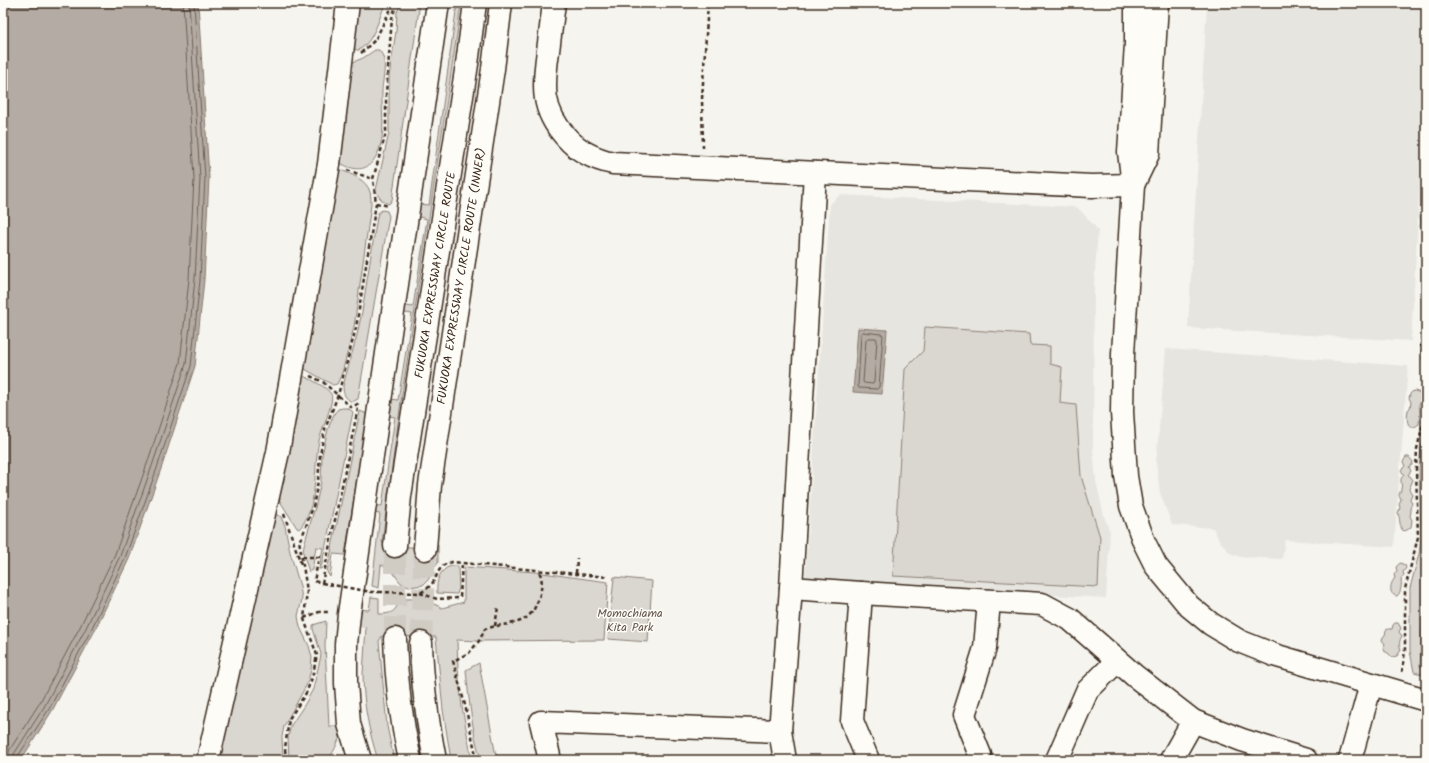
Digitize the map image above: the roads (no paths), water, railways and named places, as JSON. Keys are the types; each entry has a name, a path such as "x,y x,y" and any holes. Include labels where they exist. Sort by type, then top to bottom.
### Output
{"main road":[{"path":"208,760 267,505 294,367 329,164 348,3"},
{"path":"360,760 349,724 346,683 346,644 350,607 438,3"},
{"name":"FUKUOKA EXPRESSWAY CIRCLE ROUTE","path":"395,546 400,496 464,88 475,3"},
{"name":"FUKUOKA EXPRESSWAY CIRCLE ROUTE (INNER)","path":"425,549 433,463 493,70 501,3"},
{"path":"554,3 544,78 546,102 552,118 560,132 575,146 598,160 613,163 1092,186 1133,185"},
{"path":"1136,3 1136,44 1129,152 1133,185 1123,354 1122,412 1126,476 1131,506 1144,542 1156,566 1189,606 1211,624 1239,641 1274,655 1426,700"},
{"path":"1133,185 1148,154 1157,3"},
{"path":"785,760 780,731 816,173"},
{"path":"790,588 1042,604 1070,619 1117,661 1193,721 1242,740 1299,759"},
{"path":"861,593 852,721 868,760"},
{"path":"978,760 980,755 964,715 985,648 988,601"},
{"path":"395,639 396,678 403,728 410,760"},
{"path":"422,643 422,678 427,722 435,760"},
{"path":"1057,760 1087,691 1117,661"},
{"path":"1350,760 1371,684"},
{"path":"1171,760 1193,721"},
{"path":"550,760 541,722 780,731"}],"water":[{"path":"3,3 198,3 209,178 204,280 195,366 129,559 93,634 52,711 21,760 3,760"},
{"path":"858,328 887,330 882,394 853,392"}],"tunnel":[{"path":"395,546 395,639"},
{"path":"421,643 425,549"}],"park label":[{"name":"Momochiama Kita Park","path":"630,620"}]}
